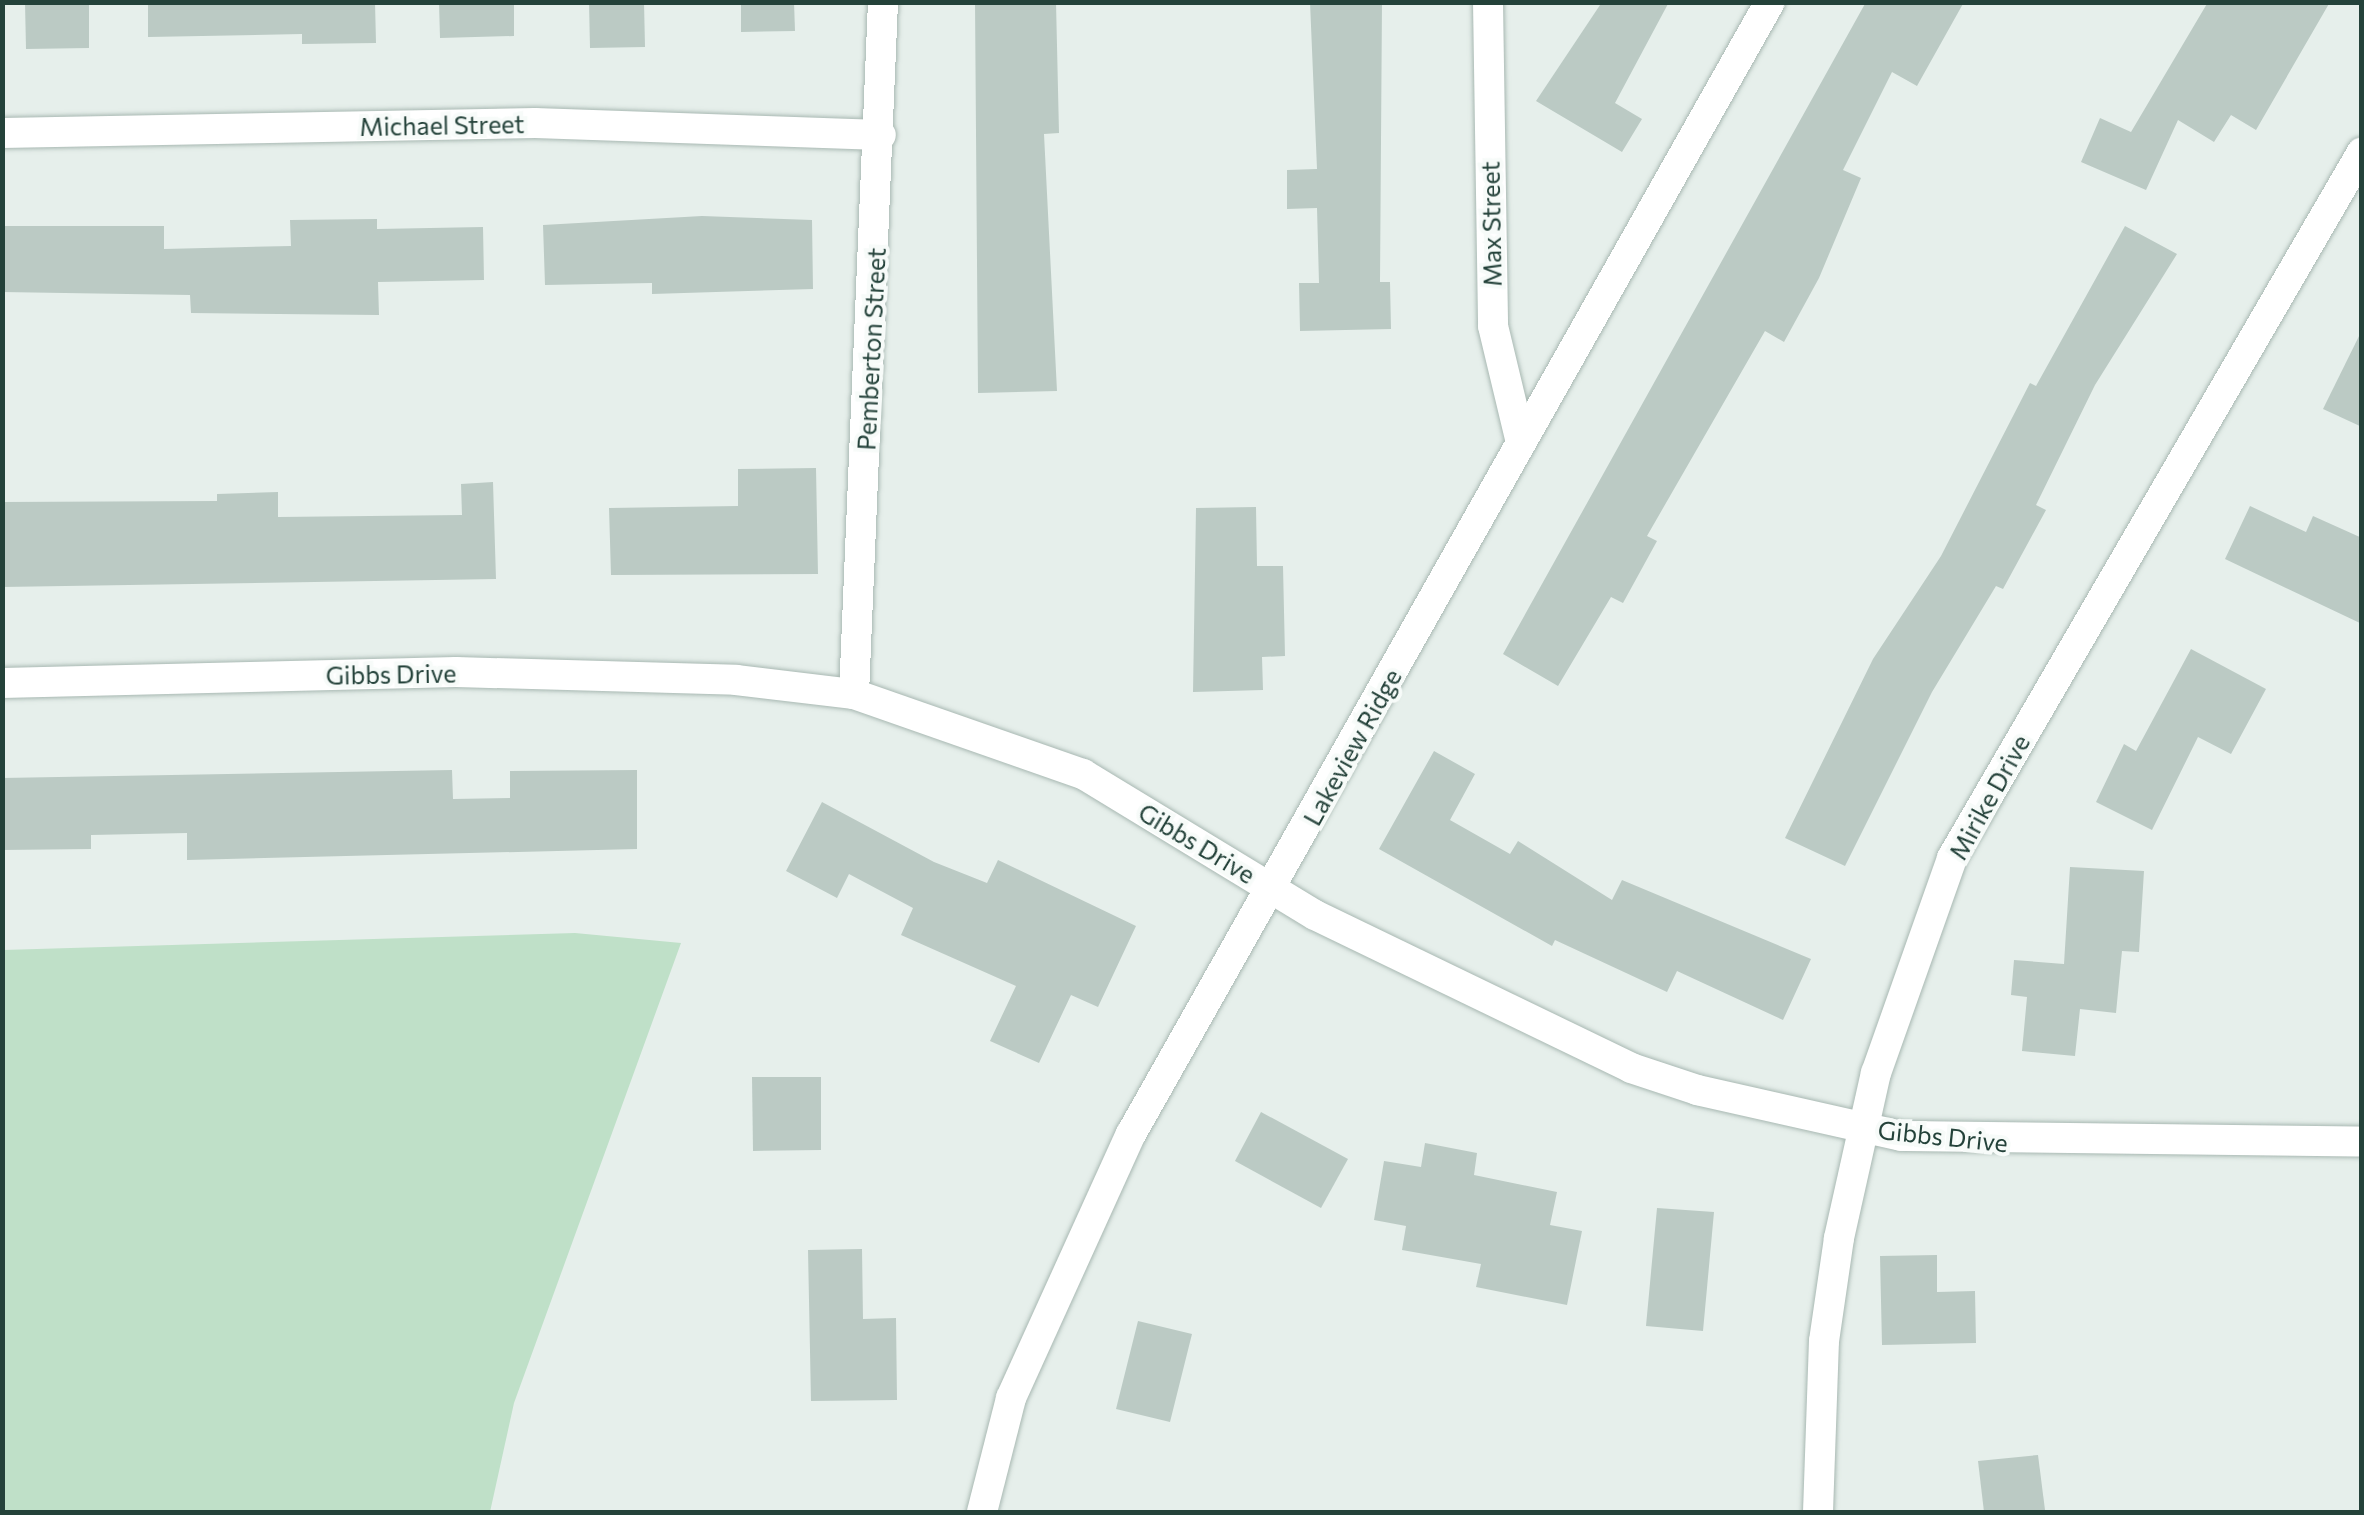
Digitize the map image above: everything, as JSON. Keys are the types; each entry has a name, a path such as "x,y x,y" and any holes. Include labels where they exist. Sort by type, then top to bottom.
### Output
{"street":[{"name":"Pemberton Street","path":"854,694 884,2"},
{"name":"Max Street","path":"1488,2 1493,326 1521,443"},
{"name":"Lakeview Ridge","path":"982,1512 1011,1398 1064,1270 1131,1134 1274,889 1770,2"},
{"name":"Michael Street","path":"2,133 535,124 881,135"},
{"name":"Mirike Drive","path":"1818,1512 1824,1341 1864,1128 1952,858 2362,152"},
{"name":"Gibbs Drive","path":"2,683 456,672 736,680 854,694 1083,774 1274,889 1631,1068 1864,1128 2002,1144 2362,1142"}],"green space":[{"path":"575,933 681,943 514,1403 490,1512 3,1512 3,950"}],"building":[{"path":"25,2 89,2 89,48 26,49"},
{"path":"148,2 375,2 376,43 302,44 302,34 148,37"},
{"path":"439,2 514,2 514,36 440,38"},
{"path":"589,2 644,2 645,47 590,48"},
{"path":"741,2 794,2 795,31 741,32"},
{"path":"975,2 1056,2 1059,133 1044,134 1057,391 978,393"},
{"path":"1310,2 1382,2 1380,282 1390,282 1391,329 1300,331 1299,283 1319,283 1317,208 1287,209 1287,170 1317,169"},
{"path":"1602,2 1669,2 1615,103 1642,119 1622,152 1536,101"},
{"path":"1866,2 1964,2 1917,86 1892,72 1843,170 1861,178 1819,278 1784,342 1765,331 1647,536 1657,541 1623,603 1611,597 1558,686 1503,654"},
{"path":"2208,2 2330,2 2256,130 2231,115 2214,142 2178,120 2146,190 2081,162 2100,118 2131,132"},
{"path":"702,216 812,220 813,289 652,294 652,283 545,285 543,225"},
{"path":"377,219 377,229 483,227 484,280 378,282 379,315 191,313 190,295 2,292 2,226 164,226 164,249 291,246 290,220"},
{"path":"2125,226 2177,254 2095,385 2036,505 2046,510 2003,589 1996,586 1932,692 1845,866 1785,838 1873,659 1941,556 2030,383 2036,386"},
{"path":"2362,330 2362,427 2323,409"},
{"path":"816,468 818,574 611,575 609,508 738,506 738,469"},
{"path":"493,482 496,579 2,587 2,502 217,501 217,494 278,492 278,517 462,515 461,484"},
{"path":"2250,506 2306,532 2313,516 2362,538 2362,624 2225,559"},
{"path":"1256,507 1257,566 1283,566 1285,656 1262,657 1263,690 1193,692 1196,508"},
{"path":"2191,649 2266,689 2231,754 2198,737 2152,830 2096,802 2124,744 2136,751"},
{"path":"1434,751 1475,774 1450,820 1510,854 1518,841 1612,900 1622,880 1811,959 1783,1020 1677,971 1667,992 1555,940 1552,946 1379,849"},
{"path":"452,770 453,799 510,798 510,771 637,770 637,849 187,860 187,833 91,835 91,849 2,850 2,778"},
{"path":"822,802 934,862 987,883 998,860 1136,926 1098,1007 1071,995 1039,1063 990,1041 1016,986 901,935 913,908 849,874 837,898 786,871"},
{"path":"2070,867 2144,871 2139,952 2122,951 2116,1013 2080,1009 2075,1056 2022,1051 2027,997 2011,995 2014,960 2064,964"},
{"path":"752,1077 821,1077 821,1150 753,1151"},
{"path":"1261,1112 1348,1159 1321,1208 1235,1161"},
{"path":"1425,1143 1477,1153 1474,1175 1557,1192 1550,1225 1582,1231 1567,1305 1476,1287 1481,1264 1402,1250 1406,1226 1374,1220 1384,1161 1421,1167"},
{"path":"1657,1208 1714,1212 1703,1331 1646,1326"},
{"path":"862,1249 863,1319 896,1318 897,1400 811,1401 808,1250"},
{"path":"1937,1255 1937,1292 1975,1291 1976,1343 1882,1345 1880,1256"},
{"path":"1138,1321 1192,1334 1170,1422 1116,1409"},
{"path":"2038,1455 2045,1510 1984,1512 1978,1461"}]}
